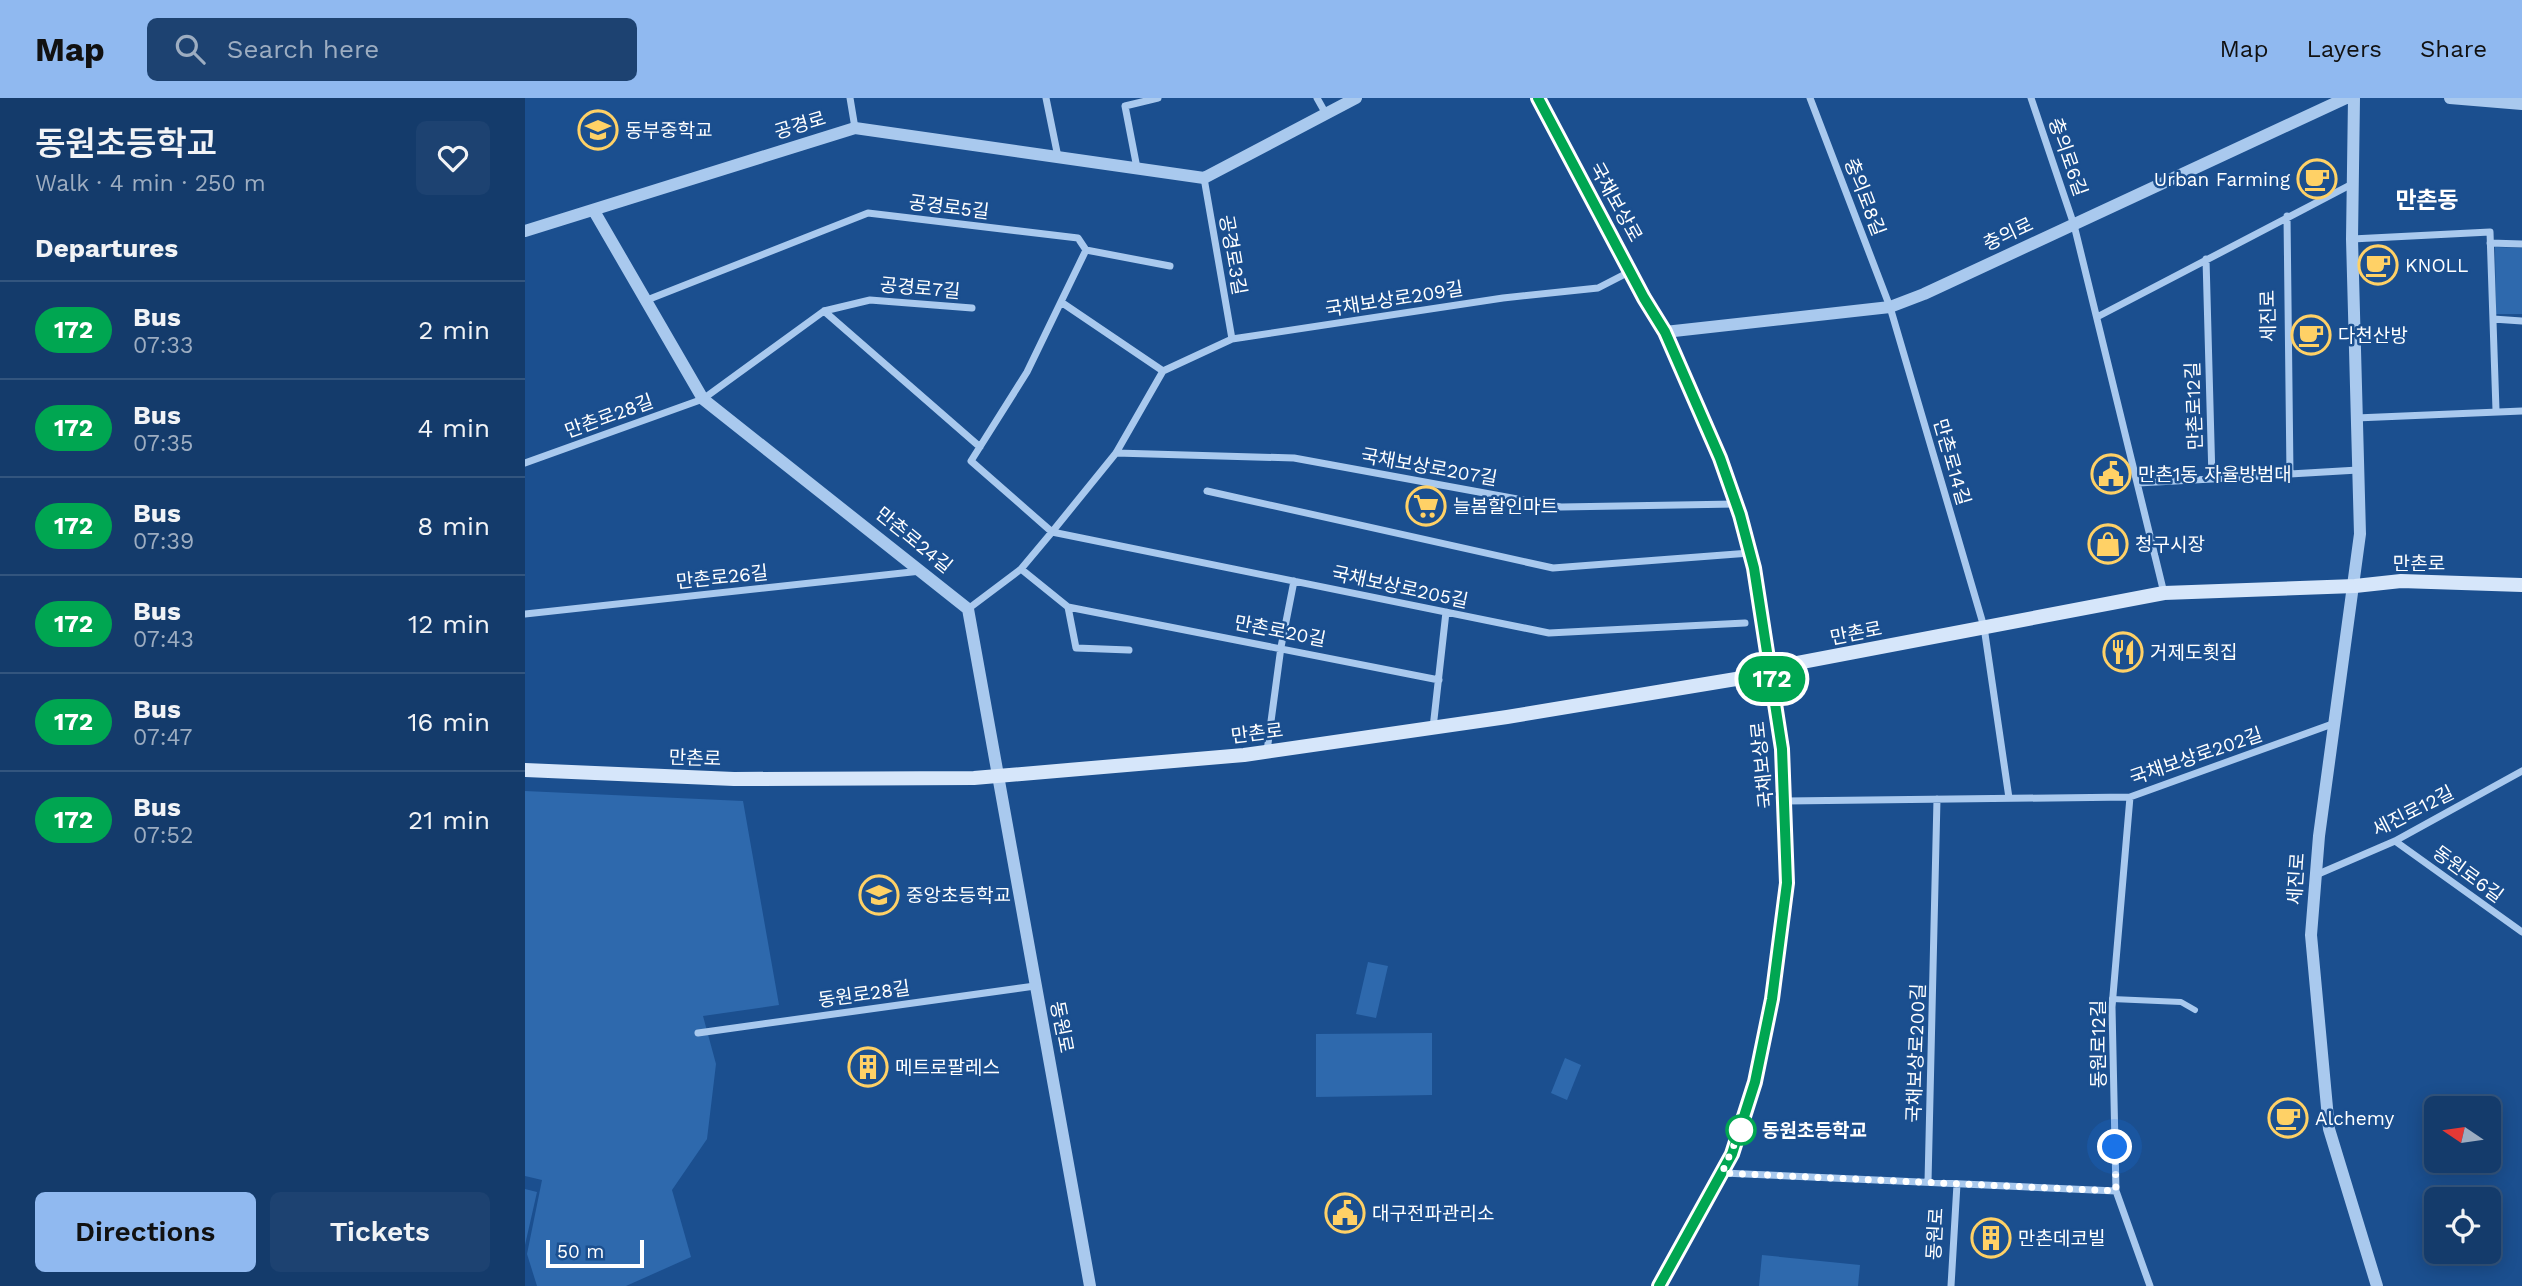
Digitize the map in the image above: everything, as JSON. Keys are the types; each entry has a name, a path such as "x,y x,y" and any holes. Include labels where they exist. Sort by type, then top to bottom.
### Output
{"main road":[{"name":"국채보상로","path":"1538,98 1644,298 1665,332 1736,504 1751,553 1771,668 1786,801 1787,883 1772,999 1742,1126 1722,1173 1663,1283"},
{"name":"만촌로","path":"525,770 734,779 974,778 1267,751 1742,678 1771,668 2164,593 2355,586 2401,581 2522,584"}],"street":[{"path":"850,98 855,128"},
{"path":"1046,98 1058,157"},
{"path":"1137,168 1125,106 1158,98"},
{"path":"1317,98 1326,114"},
{"path":"1204,178 1356,98"},
{"name":"충의로8길","path":"1810,98 1889,307"},
{"name":"충의로6길","path":"2031,98 2074,225"},
{"name":"충의로","path":"1665,332 1889,307 1924,295 2346,98"},
{"name":"세진로","path":"2354,98 2355,182 2352,239 2360,534 2316,876 2311,935 2329,1129 2377,1286"},
{"path":"2449,98 2522,104"},
{"name":"공경로","path":"525,231 855,128 1204,178"},
{"name":"공경로3길","path":"1204,178 1232,339"},
{"path":"2097,317 2355,182"},
{"name":"만촌로24길","path":"594,211 703,398 968,609"},
{"name":"공경로5길","path":"647,300 867,213 1078,238 1086,250 1170,265"},
{"name":"세진로","path":"2287,216 2290,474"},
{"path":"2074,225 2164,593"},
{"path":"2352,239 2490,232 2496,410"},
{"path":"2490,243 2522,244"},
{"path":"1052,532 971,461 1027,372 1086,250"},
{"name":"만촌로12길","path":"2206,259 2212,479"},
{"name":"국채보상로209길","path":"1163,371 1232,339 1503,298 1598,288 1632,271"},
{"name":"공경로7길","path":"824,311 870,300 972,308"},
{"path":"995,775 968,609 1021,569 1052,532 1116,453 1163,371 1061,302"},
{"name":"만촌로14길","path":"1889,307 1984,627"},
{"path":"703,398 824,311 980,447"},
{"path":"2493,319 2522,321"},
{"name":"만촌로28길","path":"525,463 703,398"},
{"path":"2356,418 2522,411"},
{"name":"국채보상로207길","path":"1116,453 1294,458 1560,507 1736,504"},
{"path":"2138,483 2358,470"},
{"path":"1207,491 1553,568 1751,553"},
{"name":"국채보상로205길","path":"1052,532 1549,634 1745,623"},
{"name":"만촌로20길","path":"1021,569 1067,607 1439,680"},
{"name":"만촌로26길","path":"525,614 922,571"},
{"path":"1267,751 1281,647 1294,581"},
{"path":"1067,607 1076,648 1129,650"},
{"path":"1433,727 1446,612"},
{"path":"1984,627 2009,798"},
{"name":"국채보상로202길","path":"1786,801 2130,797 2335,723"},
{"name":"세진로12길","path":"2316,876 2395,841 2522,771"},
{"name":"동원로","path":"995,775 1090,1286"},
{"name":"동원로12길","path":"2130,797 2112,999 2116,1191 2150,1286"},
{"name":"국채보상로200길","path":"1928,1182 1937,799"},
{"name":"동원로6길","path":"2395,841 2522,932"},
{"name":"동원로28길","path":"698,1033 1035,986"},
{"path":"2112,999 2181,1002 2196,1010"},
{"path":"1722,1173 2116,1191"},
{"name":"동원로","path":"1951,1286 1957,1184"}],"shaded area":[{"path":"2495,247 2522,248 2522,314 2496,314"},
{"path":"525,791 743,801 779,1005 703,1016 716,1064 707,1139 672,1190 691,1257 626,1286 537,1286 527,1254 542,1180 525,1176"},
{"path":"1368,962 1388,966 1376,1018 1356,1014"},
{"path":"1432,1033 1432,1095 1316,1097 1316,1034"},
{"path":"1565,1058 1581,1065 1567,1100 1551,1093"},
{"path":"525,1189 537,1192 525,1245"},
{"path":"1762,1255 1860,1265 1858,1286 1759,1286"}],"bus line":[{"name":"172","path":"1538,98 1644,298 1665,332 1720,458 1740,515 1754,568 1782,749 1787,883 1772,999 1755,1082 1732,1154 1659,1286"}],"place":[{"name":"동부중학교","path":"598,130"},
{"name":"Urban Farming","path":"2317,179"},
{"name":"KNOLL","path":"2378,265"},
{"name":"다천산방","path":"2311,335"},
{"name":"만촌1동 자율방범대","path":"2111,474"},
{"name":"늘봄할인마트","path":"1426,506"},
{"name":"청구시장","path":"2108,544"},
{"name":"거제도횟집","path":"2123,652"},
{"name":"중앙초등학교","path":"879,895"},
{"name":"메트로팔레스","path":"868,1067"},
{"name":"Alchemy","path":"2288,1118"},
{"name":"동원초등학교","path":"1741,1130"},
{"name":"대구전파관리소","path":"1345,1213"},
{"name":"만촌데코빌","path":"1991,1238"}],"district":[{"name":"만촌동","path":"2427,200"}],"route":[{"path":"1741,1130 1742,1126 1722,1173 2116,1191 2115,1147"}]}
